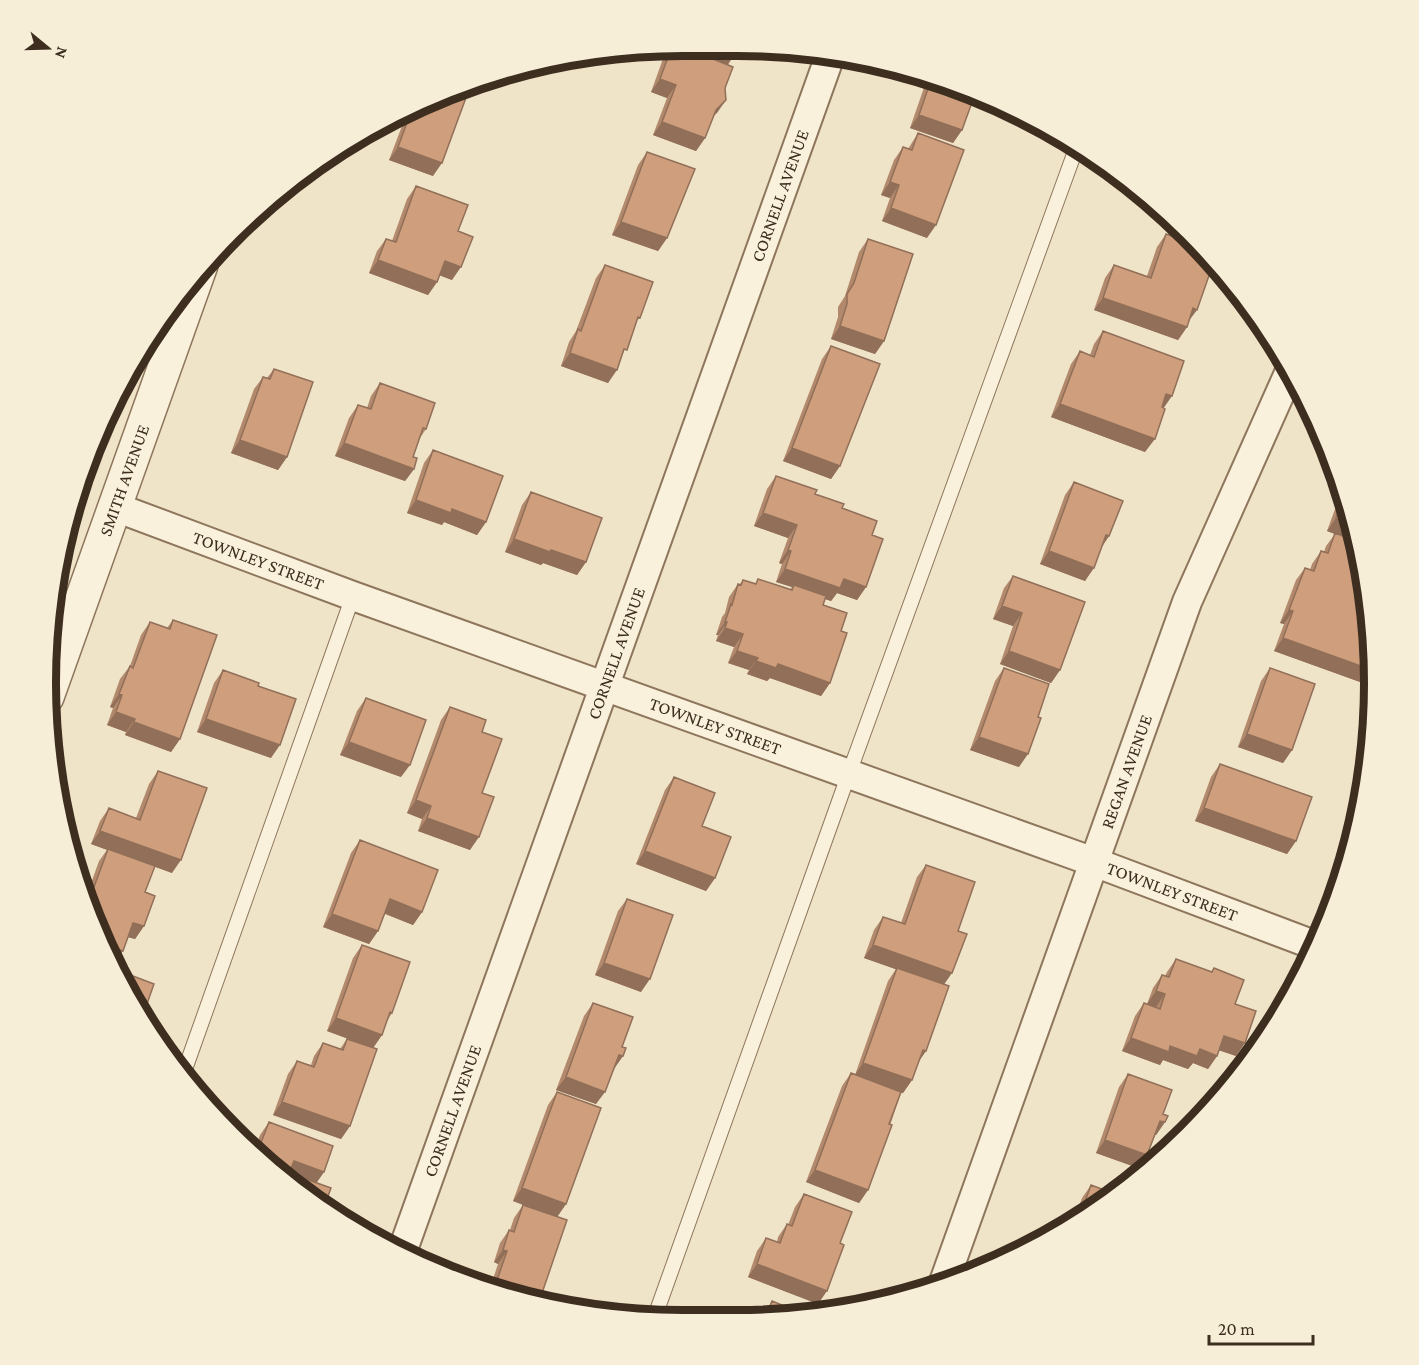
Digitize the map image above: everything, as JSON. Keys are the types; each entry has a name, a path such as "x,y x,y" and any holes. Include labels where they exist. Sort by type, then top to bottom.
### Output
{"street":[{"name":"CORNELL AVENUE","path":"404,1245 828,63"},
{"name":"SMITH AVENUE","path":"56,671 191,294"},
{"name":"REGAN AVENUE","path":"947,1273 1187,602 1286,381"},
{"name":"TOWNLEY STREET","path":"115,507 848,776 1094,862 1307,942"}],"lane":[{"path":"658,1309 1074,154"},
{"path":"186,1066 353,596"}],"building":[{"path":"668,56 706,56 733,67 725,88 726,100 716,110 705,138 662,122 676,85 660,79"},
{"path":"929,86 972,102 962,130 919,115"},
{"path":"467,94 442,163 398,147 409,118"},
{"path":"918,133 964,150 936,225 891,208 899,185 890,182 903,147 912,150"},
{"path":"647,152 695,169 667,238 621,222"},
{"path":"416,186 468,205 458,231 473,237 461,267 445,261 437,282 378,260 386,239 396,242"},
{"path":"1166,234 1180,239 1210,272 1197,310 1193,308 1187,327 1103,298 1114,265 1151,278"},
{"path":"868,239 913,254 884,341 840,326 847,304 847,294 854,283"},
{"path":"605,265 653,282 617,370 570,353 578,329 581,331"},
{"path":"1103,331 1184,361 1172,396 1166,394 1162,407 1165,409 1155,439 1060,404 1080,351 1094,357"},
{"path":"831,346 880,364 840,466 792,448"},
{"path":"274,369 313,382 287,457 240,440 263,377 270,379"},
{"path":"380,383 435,403 413,457 417,458 414,469 344,443 358,405 371,409"},
{"path":"433,450 503,476 486,522 452,509 451,513 416,500"},
{"path":"776,476 817,490 815,494 844,504 842,508 877,521 872,535 883,539 866,587 844,579 840,588 785,569 791,551 788,550 797,525 763,513"},
{"path":"1074,482 1123,501 1109,536 1106,535 1094,568 1049,551"},
{"path":"531,492 602,518 586,562 514,539"},
{"path":"1339,510 1342,521 1336,518"},
{"path":"1335,533 1346,537 1358,601 1363,667 1283,638 1293,611 1289,610 1305,568 1314,571 1321,551 1328,553"},
{"path":"1013,576 1085,602 1060,670 1009,651 1022,613 1002,606"},
{"path":"758,579 792,590 794,585 826,596 823,605 847,613 841,631 847,633 830,683 778,664 776,668 756,661 758,658 737,651 743,634 725,628 727,622 725,622 738,584 741,585 743,580 756,584"},
{"path":"173,620 217,635 180,739 134,722 135,719 116,712 122,695 119,694 130,666 133,668 150,622 170,629"},
{"path":"1004,668 1049,684 1038,717 1041,718 1028,754 979,737"},
{"path":"1270,668 1315,684 1292,750 1247,734"},
{"path":"223,670 259,683 258,686 296,699 280,745 206,719"},
{"path":"366,698 426,720 410,765 349,742"},
{"path":"450,707 486,720 482,732 502,739 482,793 494,797 479,837 427,818 431,806 416,800"},
{"path":"1220,764 1312,797 1296,841 1204,808"},
{"path":"158,771 207,788 181,860 100,831 109,808 140,820"},
{"path":"674,777 715,793 702,826 731,837 715,878 645,851"},
{"path":"360,840 438,870 422,912 390,899 378,931 332,914"},
{"path":"108,849 155,866 145,892 155,896 144,926 133,923 123,951 114,948 92,892"},
{"path":"926,865 975,882 958,931 967,934 952,973 873,945 883,917 905,924"},
{"path":"627,899 673,915 650,979 604,963"},
{"path":"362,945 410,962 382,1035 336,1018"},
{"path":"1176,959 1212,972 1214,968 1244,980 1235,1004 1256,1011 1245,1043 1224,1036 1217,1056 1200,1049 1197,1056 1170,1046 1169,1052 1131,1038 1144,1003 1160,1009 1165,994 1156,991 1162,975 1169,977"},
{"path":"897,968 949,986 926,1051 923,1050 912,1080 863,1063"},
{"path":"128,974 154,984 146,1006"},
{"path":"593,1003 633,1017 622,1047 626,1048 623,1056 619,1055 605,1092 566,1077"},
{"path":"347,1039 377,1049 350,1126 282,1102 297,1061 314,1067 323,1043 343,1050"},
{"path":"851,1073 901,1092 889,1124 892,1125 868,1190 815,1170"},
{"path":"1128,1074 1172,1090 1163,1114 1168,1116 1165,1122 1160,1121 1147,1155 1105,1140"},
{"path":"557,1092 601,1108 566,1204 522,1188"},
{"path":"269,1122 333,1146 324,1172 294,1161 290,1171 260,1146"},
{"path":"295,1175 331,1188 327,1199"},
{"path":"1091,1185 1104,1190 1085,1204"},
{"path":"804,1194 852,1212 840,1243 844,1245 827,1291 757,1264 766,1238 780,1243 787,1224 792,1226"},
{"path":"523,1205 567,1220 542,1293 497,1281 507,1251 503,1250 509,1230 514,1232"},
{"path":"772,1301 787,1307 778,1308 769,1308"}]}
